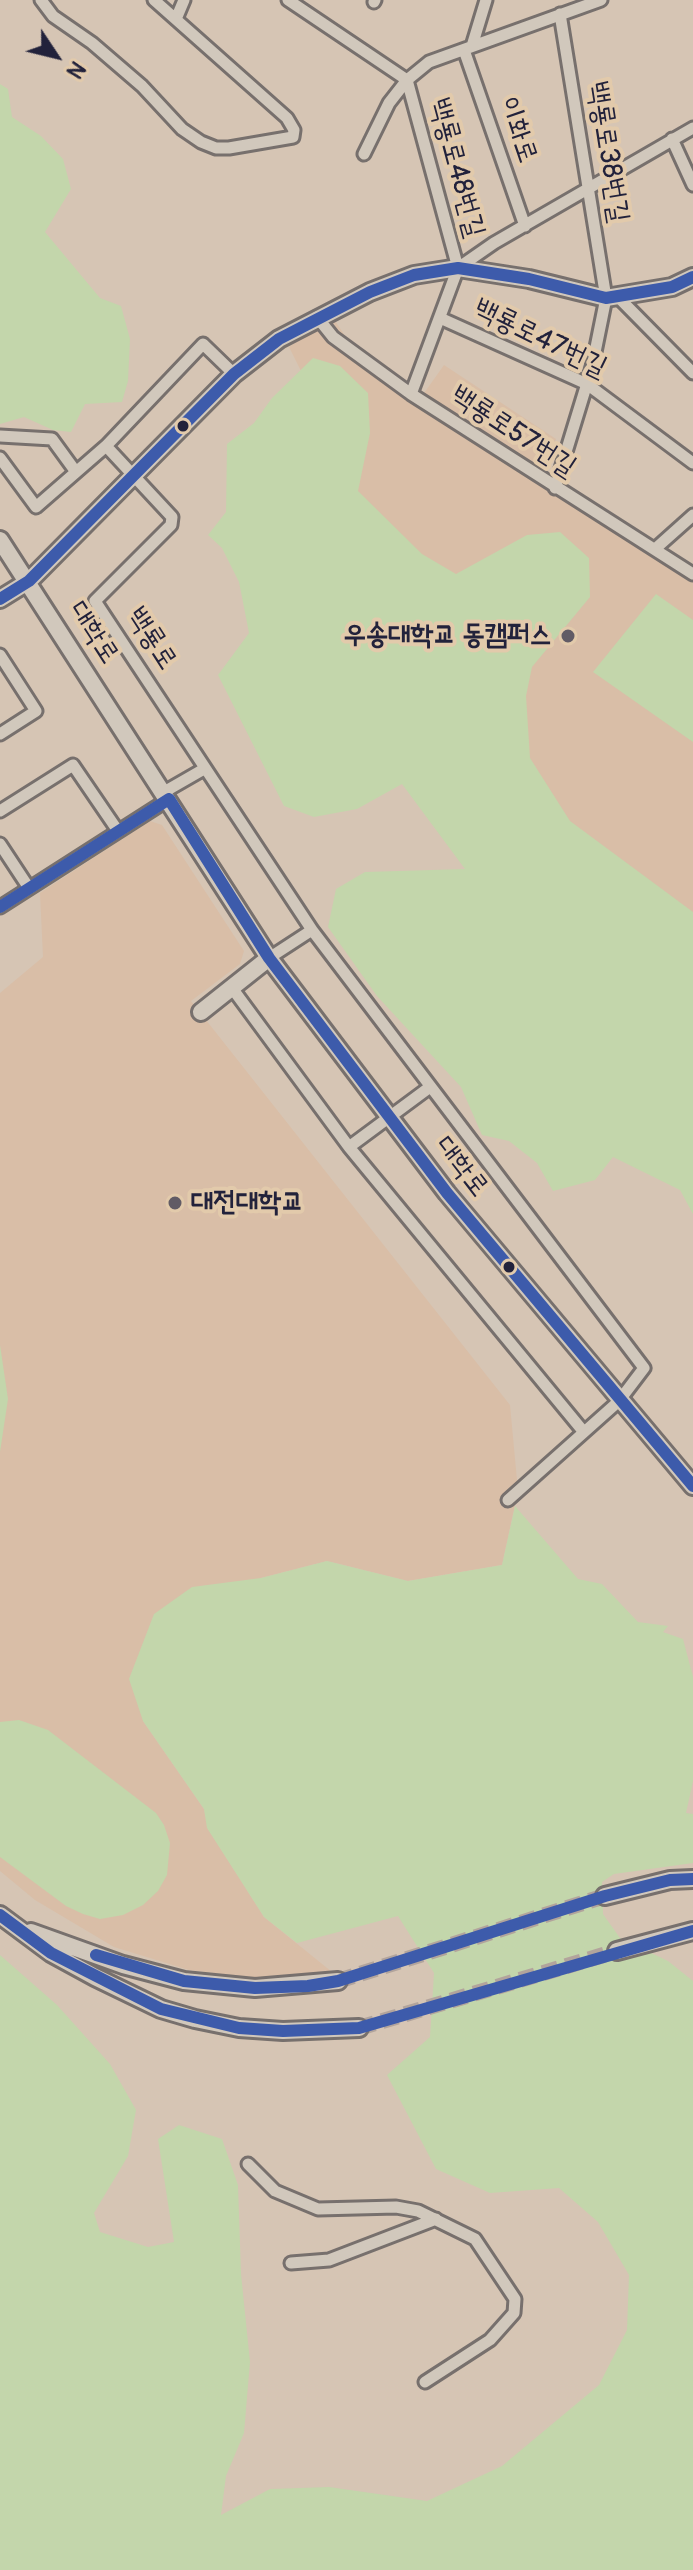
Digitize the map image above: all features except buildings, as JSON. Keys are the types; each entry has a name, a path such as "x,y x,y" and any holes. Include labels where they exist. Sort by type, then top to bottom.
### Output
{"main road":[{"path":"0,599 29,581 234,374 279,339 317,317 414,275 458,268 529,279 612,298 672,287 693,277"},
{"name":"대학로","path":"0,540 167,795 269,958 447,1193 693,1486"},
{"path":"201,1012 269,958"},
{"path":"605,1896 670,1880 693,1879"},
{"path":"0,1915 51,1953 161,2009 239,2028 283,2031 359,2028"},
{"path":"15,1926 123,1965 184,1981 255,1988 338,1981"},
{"path":"617,1951 693,1931"}],"street":[{"path":"41,0 53,16 102,51 142,86 182,129 201,142 229,148 293,137 294,130 287,118 154,0"},
{"path":"176,19 184,0"},
{"name":"백룡로48번길","path":"288,0 407,80 458,268"},
{"path":"468,48 486,0"},
{"path":"364,154 389,103 407,80 429,62 601,0"},
{"name":"백룡로38번길","path":"560,14 589,191 612,298"},
{"name":"이화로","path":"468,48 525,226"},
{"path":"411,394 458,268 693,128"},
{"path":"672,139 693,185"},
{"path":"555,488 612,298 693,373"},
{"name":"백룡로57번길","path":"317,317 333,337 411,394 693,574"},
{"name":"백룡로47번길","path":"440,318 587,384 693,463"},
{"path":"0,458 36,507 106,446 203,344 234,374"},
{"path":"0,436 52,439 76,472"},
{"path":"106,446 134,476"},
{"name":"백룡로","path":"134,476 172,517 171,525 95,601 204,769"},
{"path":"655,549 693,515"},
{"path":"0,655 36,711 0,734"},
{"path":"0,811 73,765 118,831"},
{"path":"0,907 118,831 204,769 312,930 644,1368 619,1401 508,1500"},
{"path":"0,844 29,888"},
{"path":"269,958 312,930"},
{"path":"232,988 349,1147 583,1431"},
{"path":"349,1147 430,1087"},
{"path":"248,2164 275,2191 318,2209 396,2207 436,2219 475,2239 515,2299 514,2313 490,2340 425,2382"},
{"path":"291,2263 329,2260 436,2219"}],"shaded area":[{"name":"우송대학교 동캠퍼스","path":"332,316 349,342 422,396 444,365 556,439 536,481 693,580 693,923 571,832 345,497 303,375 289,347"},
{"name":"대전대학교","path":"150,821 162,825 244,951 240,964 191,1001 510,1405 518,1491 502,1565 408,1581 327,1561 261,1578 143,1721 204,1809 208,1828 264,1917 332,1972 254,1978 189,1970 114,1947 35,1900 0,1871 0,993 43,957 40,893"}],"green space":[{"path":"0,84 8,89 12,117 41,136 63,159 71,189 45,232 100,298 121,306 130,339 128,381 122,402 85,404 71,432 53,430 24,417 0,424"},
{"path":"313,358 340,366 368,393 370,433 358,491 422,554 456,574 527,535 560,532 589,558 590,597 532,667 526,696 530,758 570,821 693,912 693,1214 680,1190 613,1157 595,1180 553,1191 537,1163 509,1141 482,1135 461,1087 377,996 328,927 336,889 365,872 465,869 402,784 357,809 314,817 284,806 218,675 249,633 239,582 222,548 208,535 226,512 227,444 254,423 272,398"},
{"path":"656,594 693,620 693,742 593,672"},
{"path":"0,1345 8,1399 0,1452"},
{"path":"515,1506 578,1579 602,1584 638,1622 668,1626 663,1632 683,1639 693,1677 693,1781 686,1813 693,1814 693,1863 614,1874 602,1882 603,1914 620,1938 668,1961 693,1981 693,2570 0,2570 0,1955 57,2005 110,2064 136,2110 128,2156 94,2213 100,2232 148,2247 174,2242 158,2139 179,2125 222,2139 238,2185 241,2274 250,2362 244,2433 226,2476 221,2515 270,2489 329,2487 427,2501 502,2466 599,2385 627,2330 629,2275 598,2222 559,2188 490,2193 436,2169 387,2075 430,2037 434,1973 398,1916 297,1943 264,1917 207,1828 204,1809 143,1721 129,1679 154,1614 192,1587 261,1578 327,1561 408,1581 502,1565"},
{"path":"19,1720 48,1730 156,1813 170,1843 167,1875 158,1891 143,1905 123,1915 100,1919 83,1914 66,1906 0,1857 0,1722"}],"tunnel":[{"path":"338,1981 605,1896"},
{"path":"359,2028 617,1951"}],"transit line":[{"path":"0,599 29,581 234,374 279,339 370,292 414,275 458,268 529,279 606,298 672,287 693,277"},
{"path":"169,799 269,958 447,1193 693,1486"},
{"path":"0,907 169,799"},
{"path":"96,1955 184,1981 255,1988 308,1986 338,1981 605,1896 670,1880 693,1879"},
{"path":"0,1915 51,1953 161,2009 239,2028 283,2031 359,2028 693,1931"}],"place":[{"name":"우송대학교 동캠퍼스","path":"568,636"},
{"name":"대전대학교","path":"175,1203"}]}
